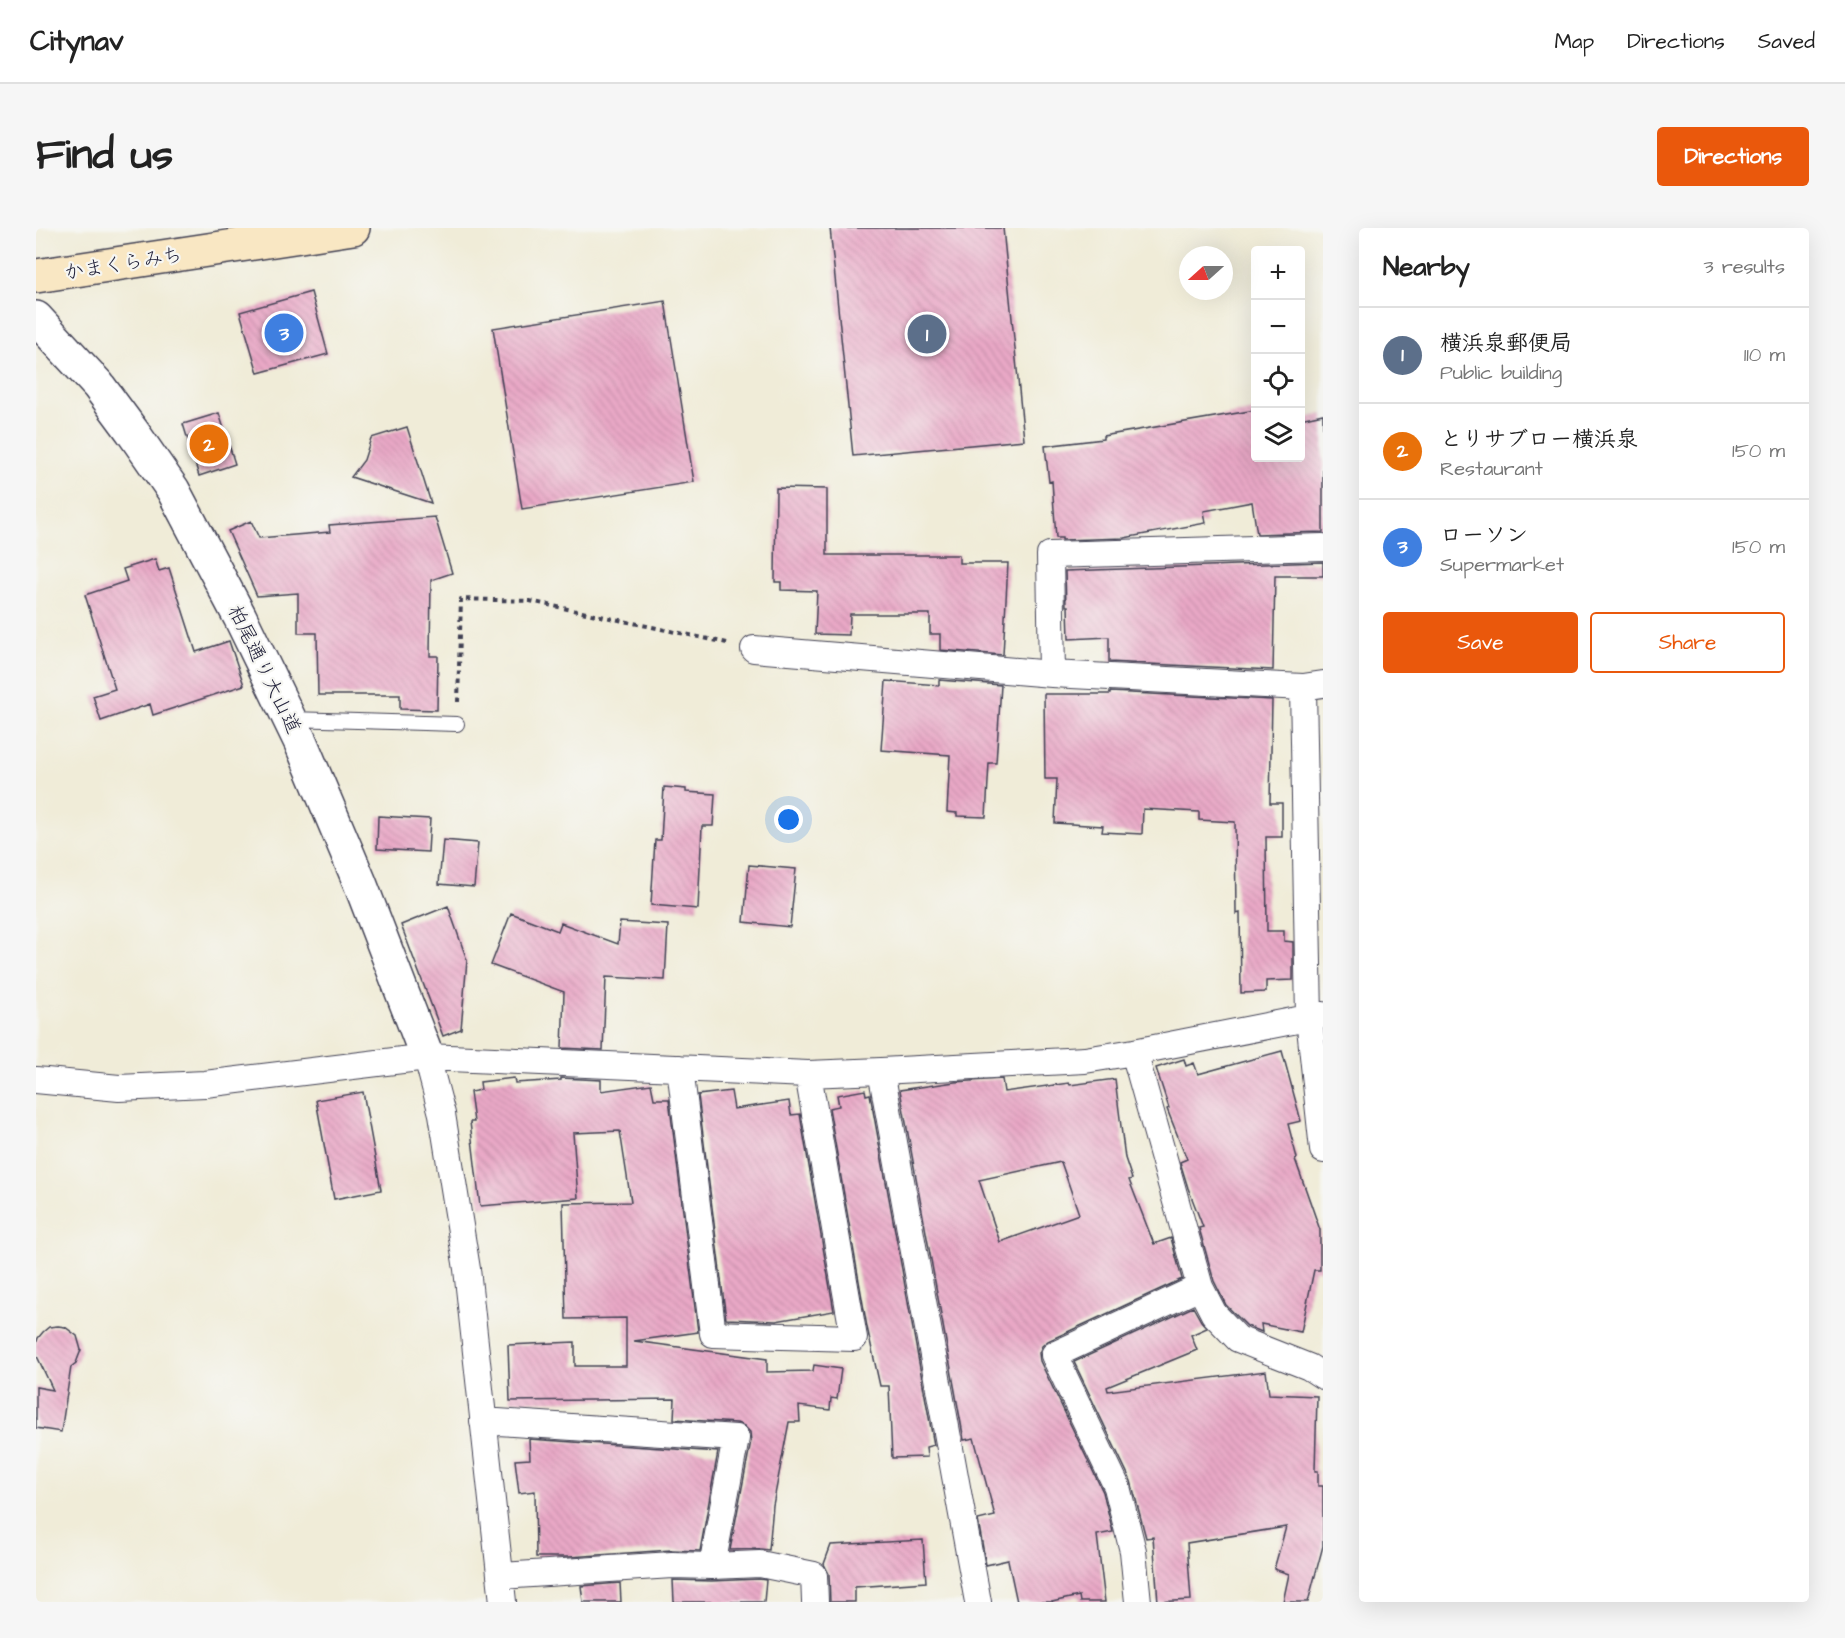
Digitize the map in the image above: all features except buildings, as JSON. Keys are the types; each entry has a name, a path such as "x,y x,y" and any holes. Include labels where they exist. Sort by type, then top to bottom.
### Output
{"main road":[{"name":"かまくらみち","path":"36,276 353,228"}],"street":[{"name":"柏尾通り大山道","path":"36,318 98,385 173,490 291,719 360,883 427,1057"},
{"path":"1052,674 1050,555 1323,547"},
{"path":"754,649 1052,674 1313,686 1316,1016 1323,1150"},
{"path":"36,1080 119,1088 205,1084 427,1057 808,1074 881,1071 1085,1060 1316,1016"},
{"path":"1134,1052 1200,1287 1214,1314 1238,1339 1309,1367 1323,1376"},
{"path":"427,1057 442,1114 467,1269 504,1602"},
{"path":"680,1068 713,1334 854,1338 808,1074"},
{"path":"881,1071 978,1602"},
{"path":"1138,1602 1132,1551 1117,1487 1054,1355 1200,1287"},
{"path":"483,1421 736,1438 712,1566"},
{"path":"500,1576 672,1565 760,1564 814,1575 815,1602"}],"lane":[{"path":"291,719 457,724"}],"path":[{"path":"457,724 460,599 530,601 754,649"}],"place":[{"name":"ローソン","path":"284,333"},
{"name":"横浜泉郵便局","path":"927,334"},
{"name":"とりサブロー横浜泉","path":"209,444"}]}
